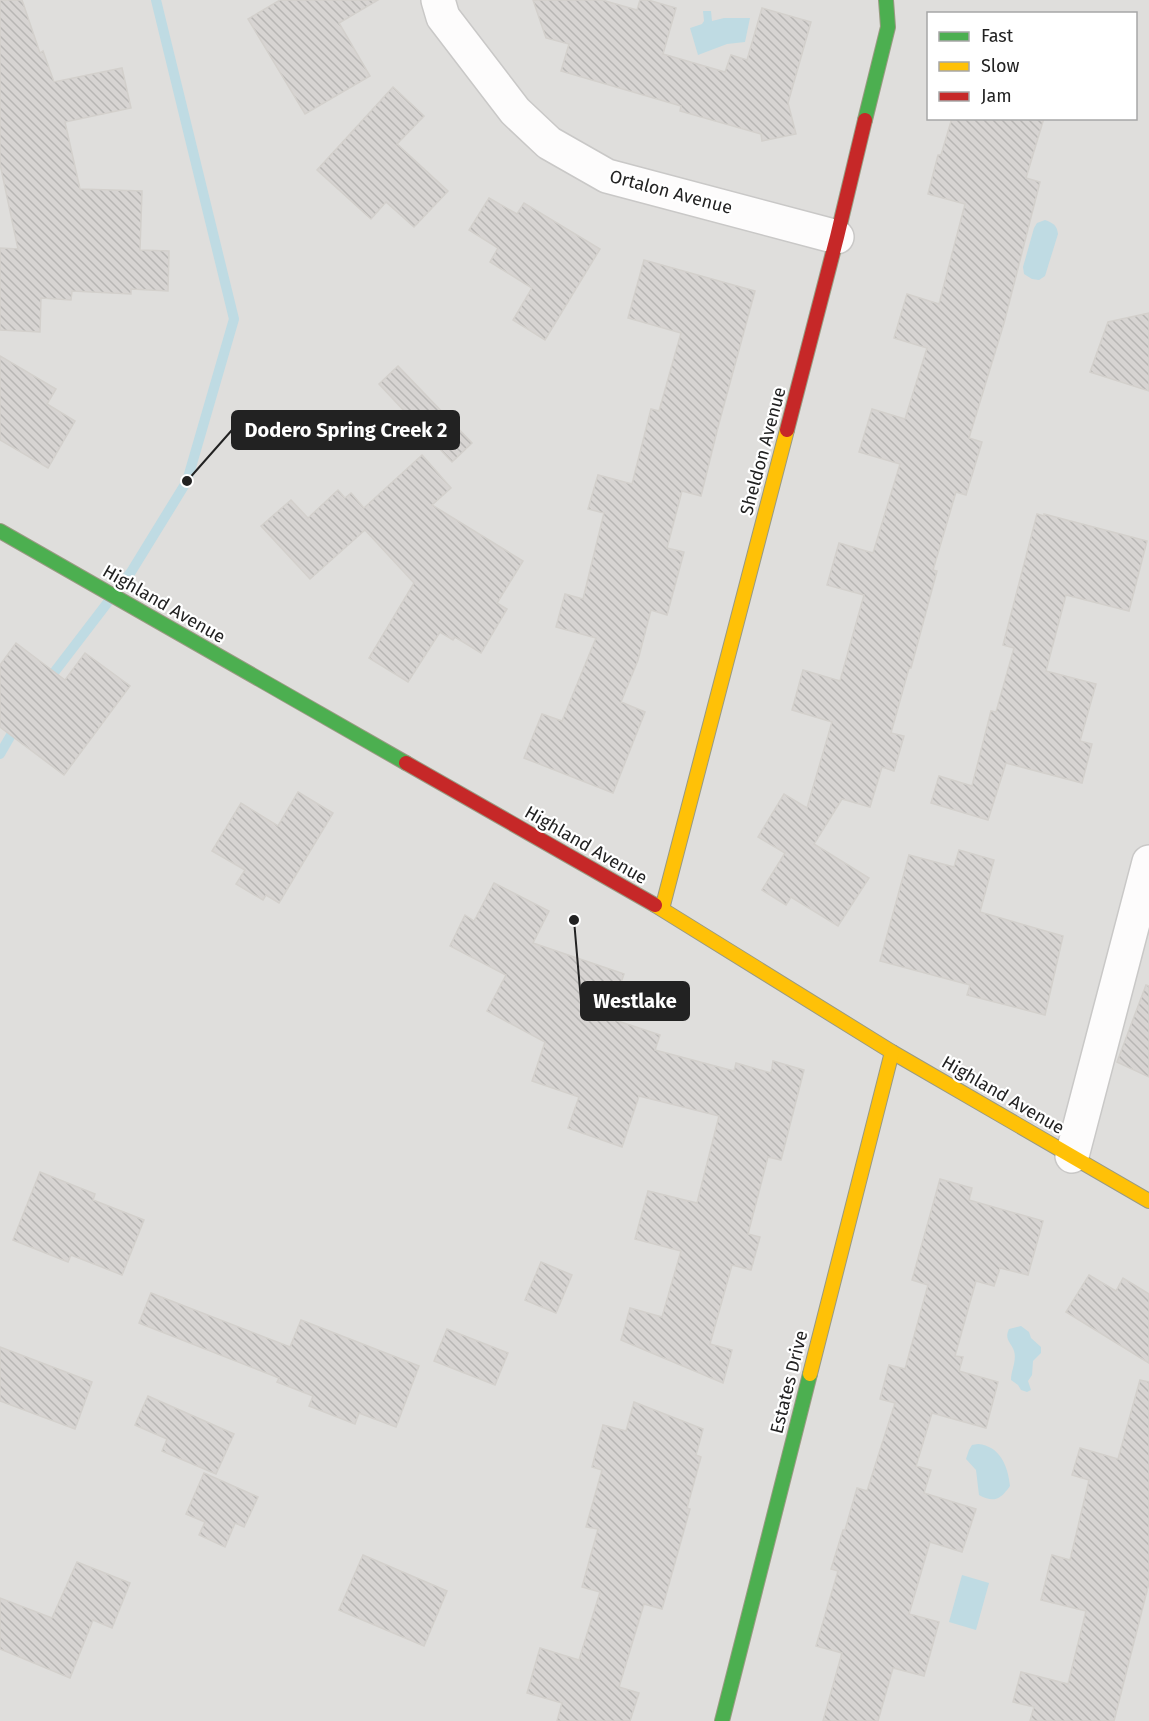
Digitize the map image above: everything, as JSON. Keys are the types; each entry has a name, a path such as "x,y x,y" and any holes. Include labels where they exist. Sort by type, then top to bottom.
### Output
{"street":[{"name":"Ortalon Avenue","path":"438,0 443,18 515,111 549,143 607,176 837,237"},
{"name":"Sheldon Avenue","path":"662,909 837,237 888,27 886,0"},
{"name":"Highland Avenue","path":"0,531 662,909 892,1052 1149,1201"},
{"path":"1072,1156 1149,862"},
{"name":"Estates Drive","path":"722,1721 892,1052"}],"shaded area":[{"path":"0,0 1149,0 1149,1721 0,1721"}],"water":[{"path":"703,11 711,11 712,21 724,18 750,18 745,42 727,44 698,55 690,28 702,24"},
{"path":"1045,220 1057,228 1058,234 1045,276 1039,280 1032,279 1024,274 1023,267 1034,228 1037,223"},
{"path":"1021,1326 1041,1347 1041,1353 1033,1361 1032,1375 1028,1381 1031,1390 1027,1392 1021,1390 1011,1380 1015,1354 1008,1333 1009,1329"},
{"path":"978,1444 992,1449 1005,1464 1010,1486 996,1499 979,1495 976,1470 966,1459 972,1445"},
{"path":"962,1575 989,1583 976,1630 949,1622"}],"building":[{"path":"0,0 22,0 40,53 43,51 54,82 122,68 131,108 65,122 80,189 142,191 140,250 169,251 168,291 131,289 131,294 72,291 71,300 41,298 40,332 0,330 0,248 18,249 0,164"},
{"path":"280,0 378,0 339,23 370,76 305,114 248,19"},
{"path":"533,0 602,0 637,10 640,0 648,0 676,8 663,54 725,72 731,55 747,60 762,8 811,22 788,103 796,134 762,141 761,134 680,111 681,106 561,71 569,44 546,38"},
{"path":"393,87 424,116 397,144 448,191 414,227 386,202 371,219 317,170"},
{"path":"951,120 1043,120 1026,178 1040,182 1004,323 969,438 982,442 966,495 956,492 933,570 937,571 891,733 904,736 894,771 882,767 870,807 842,799 814,844 869,878 838,926 791,897 786,905 762,890 785,853 758,837 784,794 807,808 832,722 792,710 803,670 840,681 864,595 827,585 839,543 873,553 900,464 859,452 872,409 905,419 927,348 894,338 907,294 939,304 965,204 928,194 938,155 941,155"},
{"path":"489,198 517,214 524,203 600,249 545,340 513,320 532,288 490,262 498,248 469,230"},
{"path":"644,260 755,291 701,496 682,491 667,548 684,552 667,615 651,610 638,660 621,702 645,712 613,793 524,758 542,714 562,721 596,638 556,627 565,594 583,599 604,513 588,509 598,475 632,484 651,409 659,411 681,333 628,318"},
{"path":"1149,313 1149,391 1090,372 1108,322"},
{"path":"0,356 56,389 47,404 75,421 48,468 0,440"},
{"path":"398,366 472,443 452,462 379,384"},
{"path":"422,455 451,488 432,505 523,561 497,603 507,609 481,653 455,637 453,640 440,632 408,682 369,658 414,583 365,530 310,579 261,526 291,500 308,518 338,490 345,498 351,493 364,508"},
{"path":"1037,514 1147,541 1129,611 1066,595 1046,671 1096,684 1080,741 1092,744 1082,783 1006,763 988,820 931,803 939,776 972,786 991,711 996,712 1014,648 1003,645"},
{"path":"16,643 65,680 85,653 130,686 64,775 0,727 0,665"},
{"path":"298,792 333,813 279,903 266,895 263,900 236,884 245,870 212,851 241,803 278,826"},
{"path":"959,850 994,860 980,912 1063,936 1045,1015 967,995 970,985 880,961 909,855 954,867"},
{"path":"494,883 549,911 533,943 624,974 609,1018 660,1035 655,1050 734,1071 736,1063 771,1073 773,1061 804,1070 781,1160 768,1157 748,1234 760,1237 751,1270 732,1265 710,1344 732,1350 723,1383 621,1340 630,1308 662,1317 681,1251 635,1239 648,1191 697,1203 719,1116 639,1096 622,1147 568,1128 579,1097 532,1081 545,1042 487,1011 506,975 450,946 465,915 474,921"},
{"path":"1146,985 1149,986 1149,1077 1117,1062"},
{"path":"40,1172 95,1194 93,1200 144,1220 122,1275 71,1255 68,1262 13,1240"},
{"path":"940,1179 972,1188 969,1200 1043,1221 1028,1275 1000,1268 994,1286 976,1281 955,1356 963,1357 959,1371 998,1382 986,1428 932,1413 916,1466 931,1470 924,1493 976,1509 962,1552 930,1542 909,1614 939,1622 924,1676 893,1668 878,1721 823,1721 842,1653 816,1646 838,1571 831,1569 857,1488 867,1491 895,1403 880,1399 889,1365 905,1369 928,1285 912,1280"},
{"path":"541,1262 572,1275 556,1313 525,1300"},
{"path":"1089,1275 1116,1291 1123,1278 1149,1294 1149,1363 1066,1312"},
{"path":"151,1293 290,1347 301,1320 419,1366 396,1427 359,1413 355,1424 309,1406 313,1396 277,1382 279,1378 139,1323"},
{"path":"447,1329 508,1353 495,1385 434,1361"},
{"path":"0,1347 92,1382 75,1429 0,1401"},
{"path":"1140,1380 1149,1382 1149,1583 1114,1721 1030,1721 1034,1707 1013,1702 1021,1672 1068,1684 1086,1611 1041,1600 1052,1555 1070,1560 1089,1480 1072,1475 1080,1448 1118,1459"},
{"path":"148,1396 234,1434 216,1474 162,1451 167,1439 135,1425"},
{"path":"634,1402 703,1429 696,1455 701,1457 687,1508 690,1509 662,1609 644,1604 619,1687 639,1693 630,1721 557,1721 562,1703 527,1693 540,1648 579,1660 600,1592 582,1587 598,1529 586,1527 602,1470 592,1467 603,1425 626,1431"},
{"path":"204,1473 258,1497 244,1527 235,1523 225,1547 199,1535 205,1522 186,1514"},
{"path":"363,1555 447,1591 424,1646 339,1610"},
{"path":"77,1562 130,1583 112,1628 93,1620 70,1678 0,1649 0,1598 52,1618"}],"waterway":[{"path":"46,683 131,572 187,481 234,319 156,0"},
{"path":"0,754 18,723"}],"traffic: fast":[{"path":"865,120 888,27 886,0"},
{"path":"0,531 406,763"},
{"path":"722,1721 810,1374"}],"traffic: slow":[{"path":"662,909 787,430"},
{"path":"655,905 892,1052 1149,1201"},
{"path":"810,1374 892,1052"}],"traffic: jam":[{"path":"787,430 865,120"},
{"path":"406,763 655,905"}],"place":[{"name":"Dodero Spring Creek 2","path":"187,481"},
{"name":"Westlake","path":"574,920"}]}
